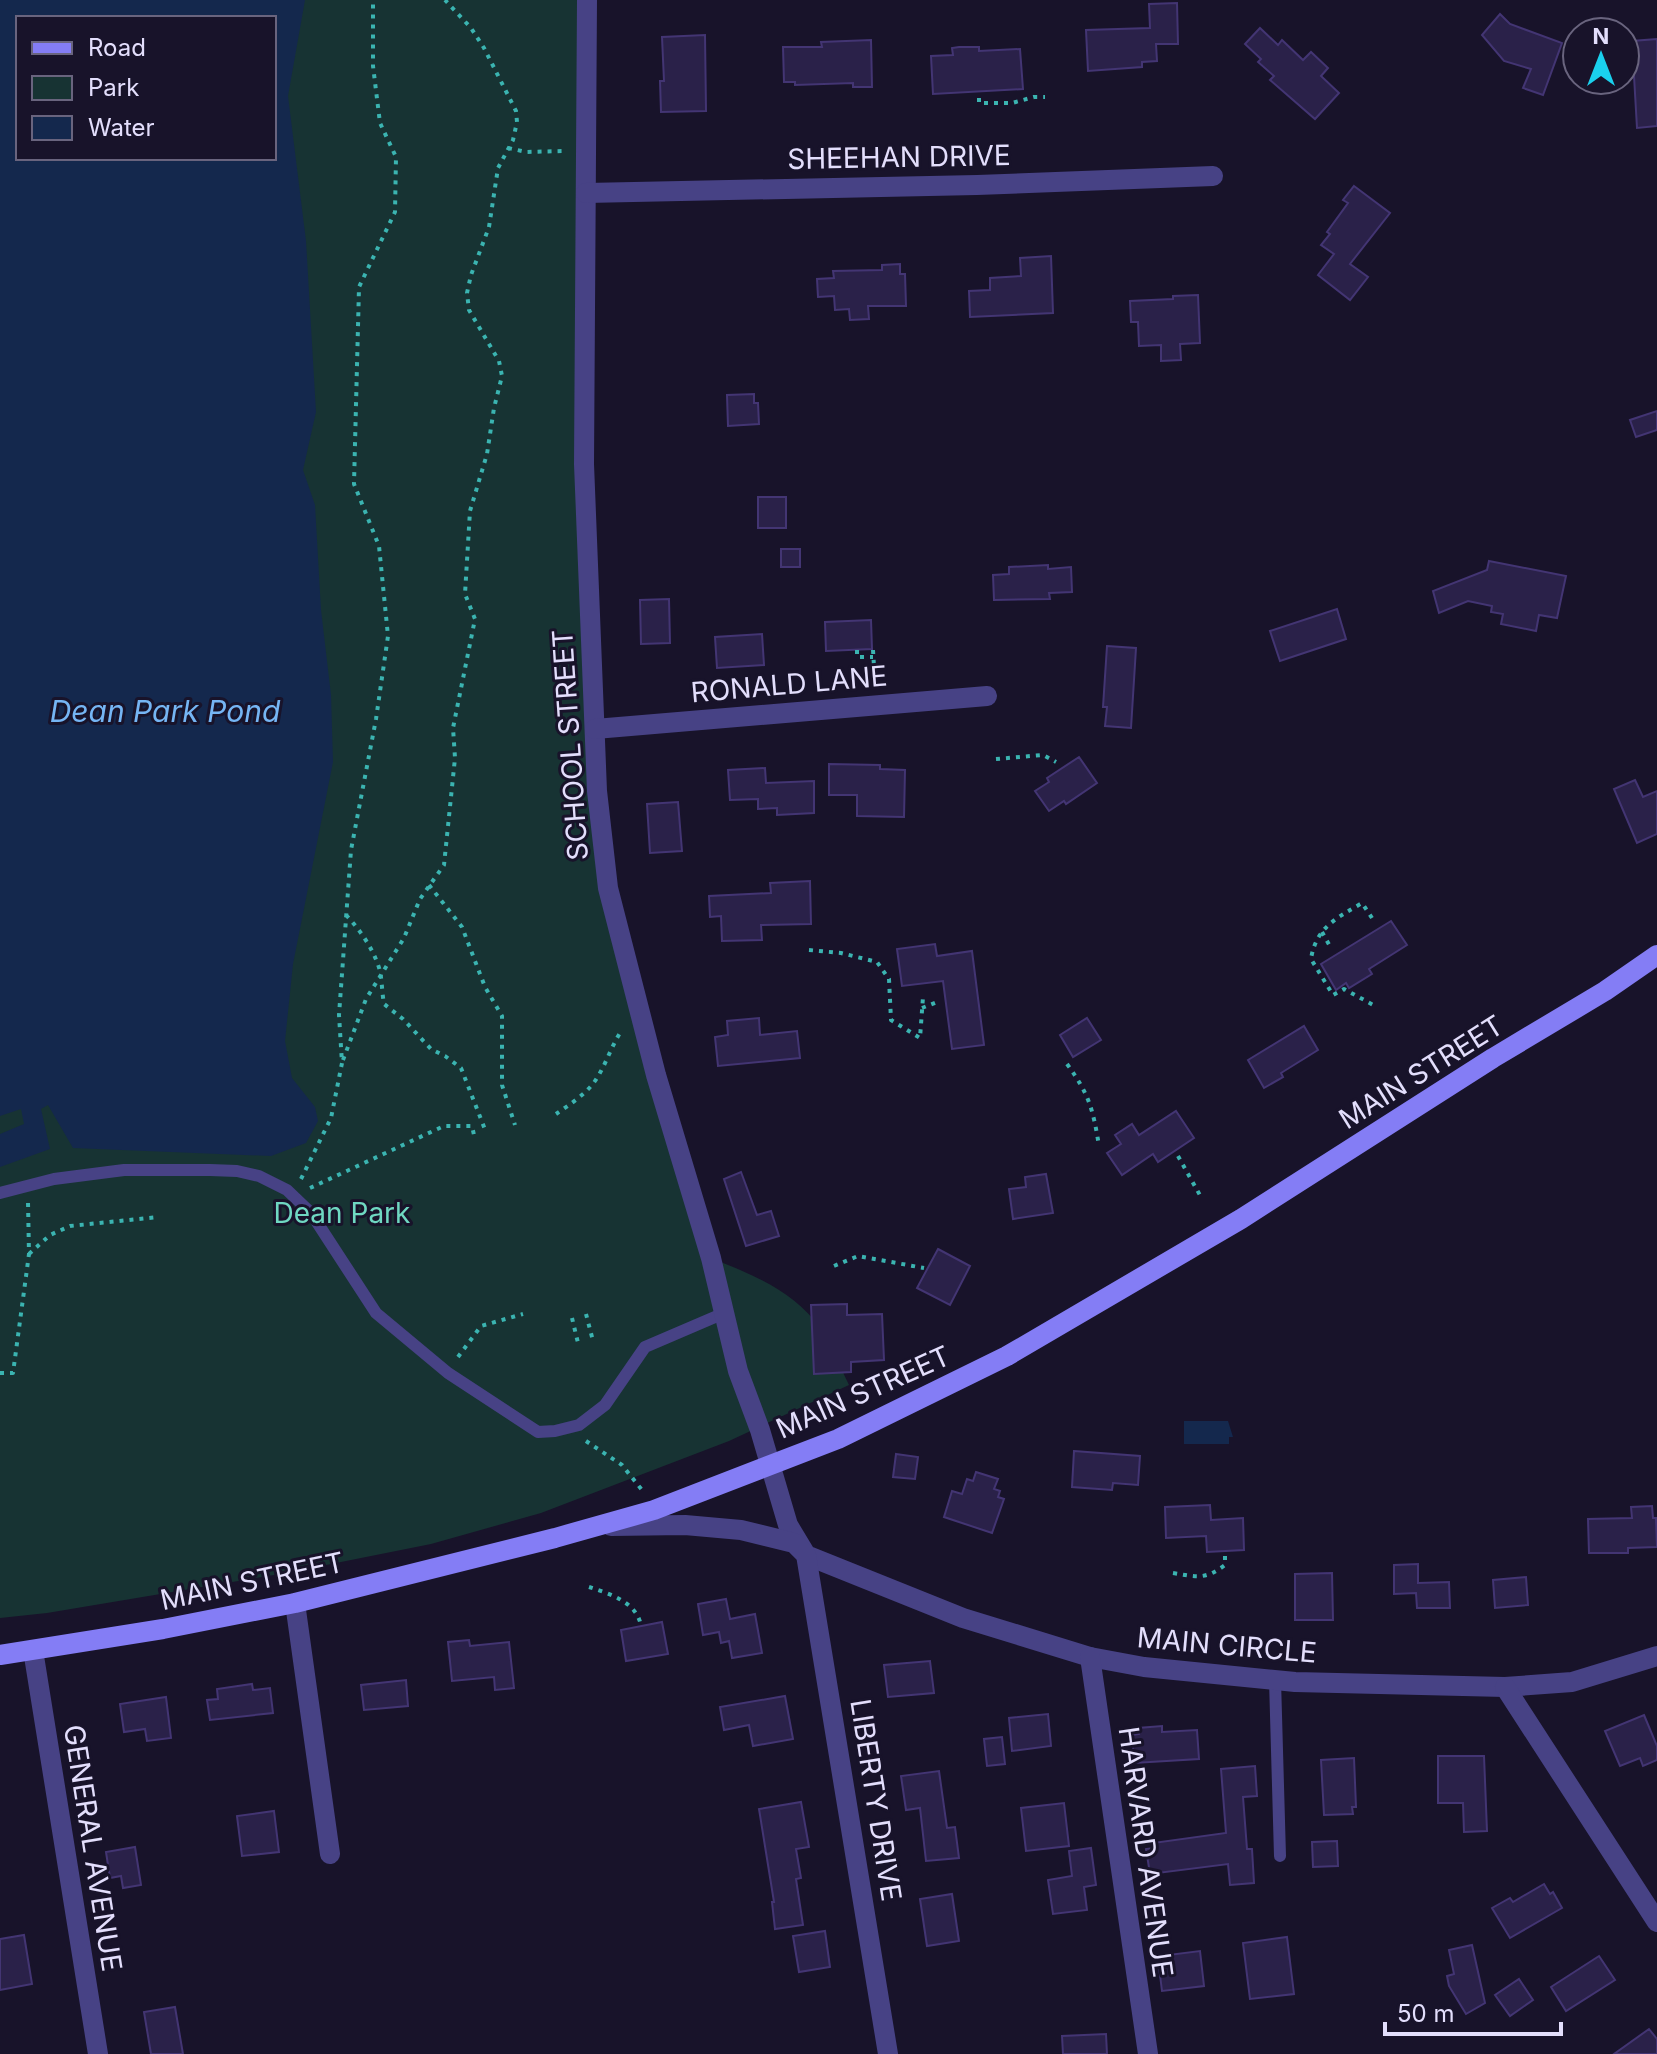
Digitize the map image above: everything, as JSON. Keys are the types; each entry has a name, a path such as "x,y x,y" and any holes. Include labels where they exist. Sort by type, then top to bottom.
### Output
{"main road":[{"name":"MAIN STREET","path":"0,1655 148,1632 295,1603 592,1527 654,1510 838,1439 1007,1356 1241,1219 1493,1058 1605,991 1657,955"}],"street":[{"name":"SCHOOL STREET","path":"587,0 584,464 597,791 608,888 638,1008 711,1258 738,1371 770,1463"},
{"name":"SHEEHAN DRIVE","path":"586,193 977,185 1213,176"},
{"name":"RONALD LANE","path":"595,729 987,696"},
{"path":"770,1463 788,1525 806,1555"},
{"name":"MAIN CIRCLE","path":"592,1527 654,1524 725,1528 794,1543 806,1555 963,1618 1090,1657 1144,1667 1275,1680 1505,1687 1572,1682 1657,1656"},
{"name":"LIBERTY DRIVE","path":"806,1555 888,2054"},
{"path":"295,1603 330,1854"},
{"name":"GENERAL AVENUE","path":"33,1650 98,2054"},
{"name":"HARVARD AVENUE","path":"1090,1657 1148,2054"},
{"path":"1505,1687 1657,1922"}],"lane":[{"path":"0,1193 54,1179 124,1170 237,1171 259,1176 293,1196 324,1230 376,1313 448,1373 538,1432 579,1425 605,1405 645,1347 722,1314"},
{"path":"1275,1680 1280,1856"}],"path":[{"path":"342,1063 339,1015 351,850 388,636 379,546 354,484 359,287 395,212 396,157 380,123 373,66 373,0"},
{"path":"293,1196 331,1118 342,1063 366,999 404,938 420,899 444,865 455,758 453,728 475,619 465,594 470,511 487,454 502,376 499,361 469,310 467,293 489,227 498,168 517,122 516,111 484,48 471,28 445,0"},
{"path":"979,98 979,103 990,104 1045,97"},
{"path":"508,148 526,152 559,150 586,154"},
{"path":"857,650 857,657 873,657"},
{"path":"873,650 875,685 886,683"},
{"path":"996,759 1043,755 1056,762"},
{"path":"429,885 462,927 485,987 502,1016 502,1085 515,1125"},
{"path":"1372,918 1362,903 1328,923 1313,946 1311,959 1333,995 1344,989 1377,1007"},
{"path":"346,915 368,945 381,975 384,1004 431,1049 461,1068 486,1132"},
{"path":"1322,932 1331,948"},
{"path":"809,950 841,953 877,962 889,979 891,1020 920,1038 923,997"},
{"path":"922,1008 937,1002"},
{"path":"556,1114 594,1083 612,1044 638,1008"},
{"path":"1067,1064 1085,1088 1099,1146"},
{"path":"293,1196 444,1126 472,1126 474,1135"},
{"path":"1178,1156 1201,1197"},
{"path":"0,1373 13,1373 29,1254 28,1186"},
{"path":"29,1254 50,1235 70,1226 159,1217"},
{"path":"834,1266 858,1256 924,1268"},
{"path":"448,1373 481,1326 523,1314"},
{"path":"586,1314 593,1341"},
{"path":"572,1318 579,1347"},
{"path":"563,1430 600,1448 622,1465 654,1510"},
{"path":"1173,1573 1210,1576 1225,1565 1225,1551"},
{"path":"589,1587 614,1595 631,1607 639,1615 641,1626"}],"green space":[{"name":"Dean Park","path":"0,0 581,0 588,786 710,1258 756,1277 798,1304 825,1335 849,1385 729,1441 541,1513 431,1544 286,1573 0,1618"}],"water":[{"name":"Dean Park Pond","path":"0,0 305,0 288,96 306,241 316,412 303,470 315,505 321,610 331,695 333,762 293,964 285,1041 292,1078 315,1107 318,1121 306,1143 271,1156 73,1148 48,1105 41,1109 50,1149 0,1167 0,1134 24,1124 21,1109 0,1116"},
{"path":"1184,1421 1228,1421 1233,1437 1229,1437 1229,1444 1184,1444"}],"building":[{"path":"1177,3 1178,44 1156,44 1157,61 1142,62 1142,67 1088,71 1086,30 1150,28 1149,4"},
{"path":"1500,14 1510,24 1561,43 1543,95 1523,88 1531,69 1504,61 1482,35"},
{"path":"1260,28 1278,45 1282,40 1303,60 1311,52 1328,68 1321,76 1339,93 1315,119 1270,80 1274,76 1258,62 1261,59 1245,44"},
{"path":"705,35 706,111 661,112 660,81 664,81 662,37"},
{"path":"1657,39 1657,126 1637,128 1635,96 1641,96 1641,40"},
{"path":"871,40 872,87 853,87 853,83 795,85 795,82 784,82 783,47 822,47 821,42"},
{"path":"979,47 979,51 1020,49 1023,89 933,94 931,56 953,55 952,48"},
{"path":"1354,186 1390,213 1350,264 1368,277 1350,300 1318,275 1334,254 1321,245 1348,203 1343,200"},
{"path":"1051,256 1053,313 970,317 969,291 990,290 990,278 1021,276 1020,258"},
{"path":"900,264 900,274 905,274 906,306 868,306 869,319 850,320 849,309 835,310 834,296 818,297 817,279 834,278 833,271 882,270 882,265"},
{"path":"1198,295 1200,343 1180,344 1181,360 1161,361 1161,345 1139,346 1138,322 1131,322 1130,301"},
{"path":"754,394 754,403 758,403 759,424 728,426 727,395"},
{"path":"1657,411 1657,430 1636,437 1630,420"},
{"path":"758,497 786,497 786,528 758,528"},
{"path":"781,549 800,549 800,567 781,567"},
{"path":"1489,561 1566,576 1557,618 1539,615 1536,631 1501,624 1503,614 1491,612 1492,606 1468,601 1439,613 1433,591 1487,570"},
{"path":"1048,565 1048,569 1071,567 1072,592 1049,593 1050,599 994,600 993,575 1009,574 1009,567"},
{"path":"669,599 670,643 641,644 640,600"},
{"path":"1337,609 1346,639 1280,661 1270,631"},
{"path":"871,620 872,649 826,651 825,622"},
{"path":"762,634 764,665 717,668 715,637"},
{"path":"1107,646 1136,648 1131,728 1105,726 1107,707 1103,707"},
{"path":"1079,757 1097,783 1066,804 1064,801 1049,811 1035,791 1049,782 1047,778"},
{"path":"829,764 880,765 880,769 905,770 904,817 857,816 857,795 829,795"},
{"path":"765,768 766,783 814,781 814,813 777,815 777,808 758,809 758,799 730,800 728,770"},
{"path":"1635,780 1643,797 1657,791 1657,834 1637,843 1614,789"},
{"path":"678,802 682,851 650,853 647,804"},
{"path":"810,881 811,924 761,925 762,940 722,941 721,916 710,917 709,896 771,893 770,883"},
{"path":"1391,921 1407,945 1369,969 1372,974 1349,988 1346,983 1336,990 1321,964"},
{"path":"935,944 937,956 972,951 984,1045 952,1049 943,981 902,986 897,949"},
{"path":"759,1018 760,1035 797,1031 800,1058 718,1066 715,1037 728,1035 727,1021"},
{"path":"1087,1018 1101,1040 1073,1057 1060,1035"},
{"path":"1304,1026 1318,1050 1281,1073 1283,1077 1264,1088 1248,1060"},
{"path":"1176,1111 1194,1138 1158,1162 1153,1154 1122,1175 1107,1153 1121,1144 1115,1135 1132,1124 1139,1135"},
{"path":"741,1172 757,1215 771,1211 779,1236 746,1246 724,1179"},
{"path":"1046,1174 1053,1213 1013,1219 1009,1189 1026,1187 1025,1177"},
{"path":"938,1249 970,1266 950,1305 917,1288"},
{"path":"847,1304 847,1315 882,1314 884,1360 851,1362 851,1372 814,1374 811,1305"},
{"path":"1074,1451 1140,1456 1138,1485 1113,1483 1112,1490 1072,1487"},
{"path":"896,1454 918,1457 915,1479 893,1477"},
{"path":"976,1472 998,1479 994,1489 1000,1491 998,1497 1004,1499 992,1533 944,1517 952,1491 962,1494 967,1479 973,1481"},
{"path":"1210,1505 1211,1520 1243,1518 1244,1550 1207,1552 1206,1536 1166,1538 1165,1507"},
{"path":"1652,1506 1653,1518 1656,1518 1657,1547 1628,1548 1628,1553 1589,1553 1588,1519 1632,1518 1631,1507"},
{"path":"1418,1564 1418,1583 1449,1582 1450,1608 1417,1608 1416,1593 1394,1594 1394,1565"},
{"path":"1332,1573 1333,1620 1295,1620 1295,1574"},
{"path":"1526,1577 1528,1605 1495,1608 1493,1580"},
{"path":"726,1599 730,1619 755,1614 762,1653 732,1658 729,1641 721,1643 719,1632 703,1635 698,1604"},
{"path":"662,1622 668,1654 626,1661 621,1630"},
{"path":"469,1640 470,1646 509,1642 514,1688 495,1690 494,1677 452,1681 448,1642"},
{"path":"930,1661 934,1693 888,1697 884,1665"},
{"path":"406,1680 408,1706 364,1710 361,1685"},
{"path":"252,1684 253,1690 270,1688 273,1713 210,1720 207,1700 218,1699 217,1689"},
{"path":"785,1696 793,1739 753,1746 749,1725 724,1730 720,1707"},
{"path":"166,1697 171,1738 147,1741 145,1729 124,1732 120,1704"},
{"path":"1048,1714 1051,1746 1012,1751 1009,1718"},
{"path":"1644,1715 1657,1746 1657,1760 1643,1766 1640,1758 1620,1766 1605,1731"},
{"path":"1162,1726 1162,1732 1197,1730 1199,1759 1134,1763 1132,1735 1139,1734 1138,1728"},
{"path":"1002,1737 1005,1764 987,1766 984,1739"},
{"path":"1438,1756 1484,1756 1487,1831 1464,1832 1463,1803 1438,1803"},
{"path":"1354,1758 1356,1807 1352,1807 1353,1814 1324,1815 1321,1760"},
{"path":"1255,1766 1257,1796 1243,1797 1247,1849 1252,1849 1254,1883 1230,1885 1228,1864 1150,1874 1146,1849 1154,1848 1153,1843 1226,1833 1221,1769"},
{"path":"939,1771 947,1828 955,1827 959,1858 926,1861 920,1808 906,1810 901,1776"},
{"path":"801,1802 809,1847 796,1849 801,1878 796,1879 803,1925 775,1929 774,1902 759,1809"},
{"path":"1064,1803 1069,1846 1026,1851 1021,1808"},
{"path":"274,1811 279,1852 242,1856 237,1816"},
{"path":"1337,1841 1338,1866 1313,1867 1312,1842"},
{"path":"135,1847 141,1885 123,1888 121,1876 110,1878 106,1852"},
{"path":"1091,1848 1096,1885 1084,1887 1087,1910 1053,1914 1048,1880 1072,1876 1069,1851"},
{"path":"1544,1884 1562,1908 1510,1938 1492,1908 1510,1898 1513,1902"},
{"path":"952,1894 959,1941 927,1946 920,1899"},
{"path":"825,1931 830,1967 799,1972 793,1936"},
{"path":"24,1935 32,1984 0,1990 0,1939"},
{"path":"1287,1937 1294,1994 1250,1999 1243,1943"},
{"path":"1472,1945 1485,2003 1466,2014 1449,1986 1447,1976 1454,1974 1449,1950"},
{"path":"1200,1951 1204,1986 1162,1991 1159,1967 1170,1966 1168,1955"},
{"path":"1599,1956 1615,1980 1566,2011 1551,1987"},
{"path":"1519,1979 1533,2000 1510,2016 1495,1995"},
{"path":"175,2007 183,2054 151,2054 144,2012"},
{"path":"1649,2029 1657,2039 1657,2054 1614,2054"},
{"path":"1106,2034 1107,2054 1063,2054 1062,2036"}]}
